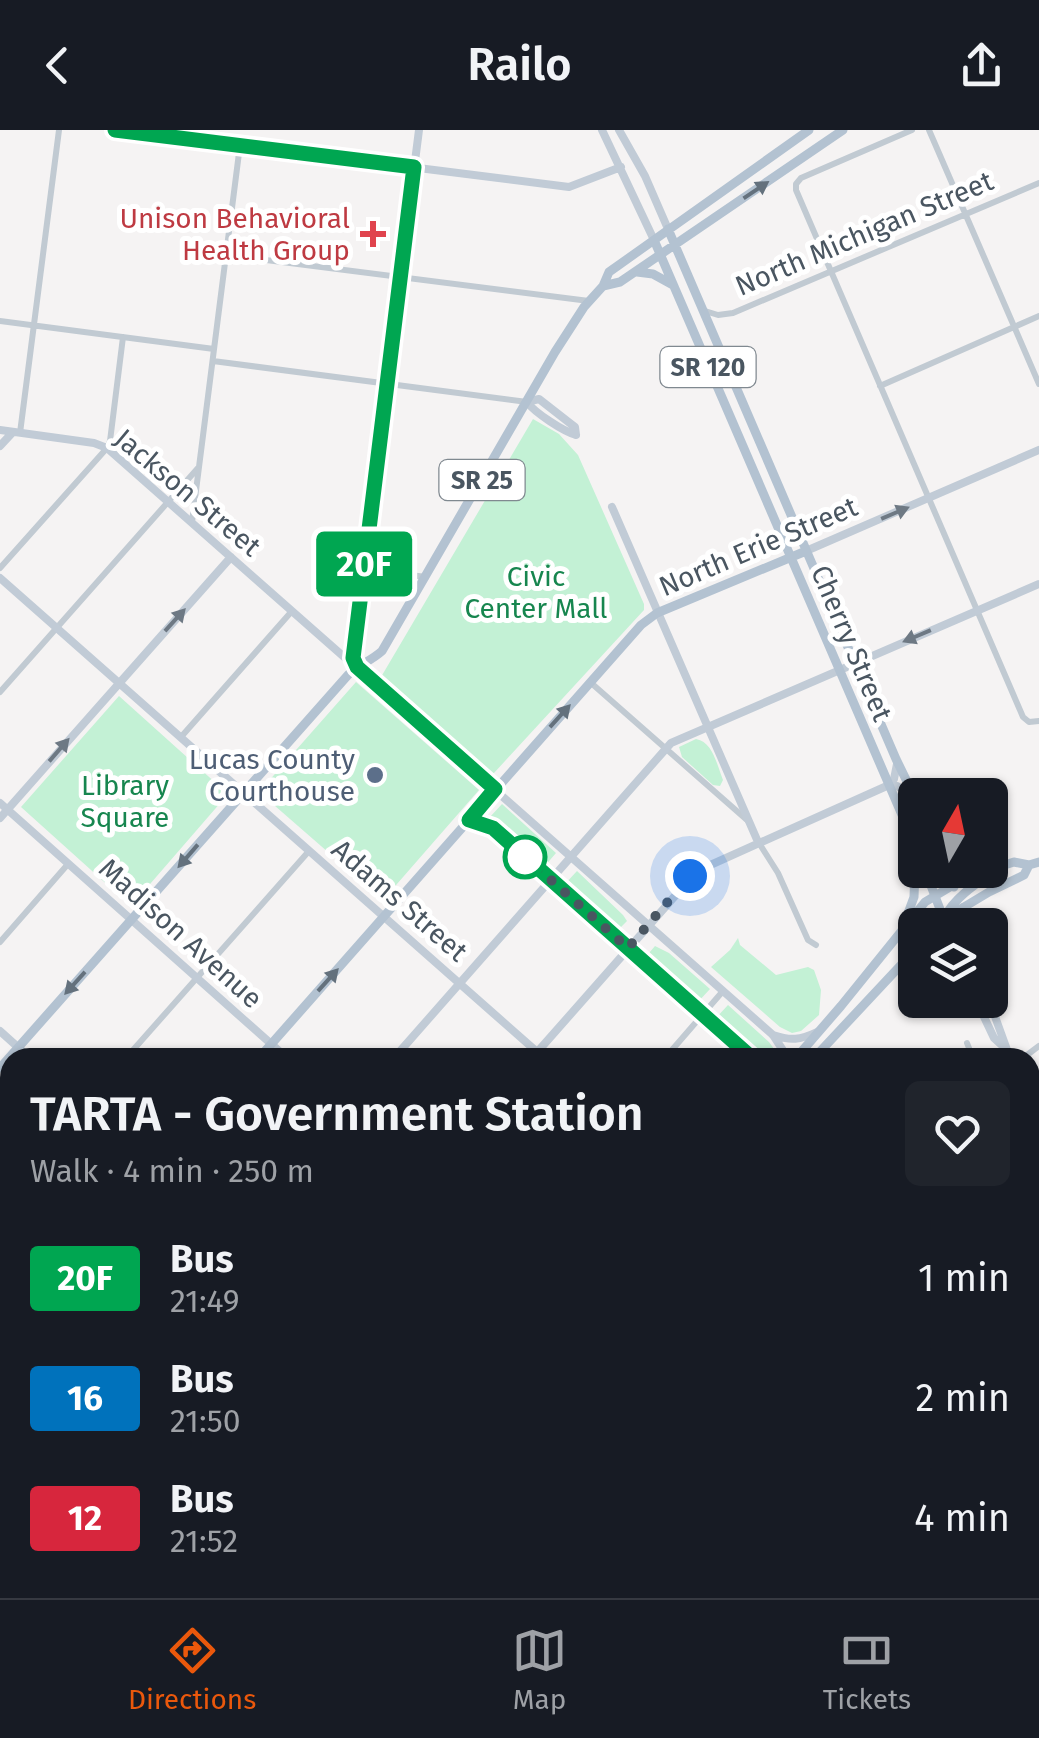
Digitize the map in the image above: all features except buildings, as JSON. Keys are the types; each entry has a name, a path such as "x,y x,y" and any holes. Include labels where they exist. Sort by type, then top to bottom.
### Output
{"main road":[{"name":"SR 25","path":"18,1048 357,667 372,661 382,651 555,352 589,301 604,286 609,272 809,130"},
{"path":"604,286 620,282 660,256 843,130"},
{"name":"Cherry Street","path":"668,230 905,778"},
{"name":"Cherry Street","path":"654,240 898,807"},
{"path":"634,272 653,274 673,285"},
{"name":"North Erie Street","path":"269,1048 631,636 656,613 806,550"},
{"path":"1008,864 1034,864"},
{"path":"962,903 1024,876 1034,864"},
{"path":"897,936 916,888"},
{"path":"932,888 939,908"},
{"path":"802,1048 917,910 948,888"},
{"path":"954,888 962,903"},
{"path":"958,908 978,888"},
{"path":"823,1048 898,966"}],"street":[{"path":"0,446 16,432 35,326 60,130"},
{"path":"116,130 569,186 621,167"},
{"path":"357,667 353,651 419,130"},
{"name":"Cherry Street","path":"602,130 654,240"},
{"name":"Cherry Street","path":"618,130 645,176 668,230"},
{"path":"912,130 801,178 796,190 1022,717 1029,722 1039,720"},
{"path":"929,130 1039,384"},
{"path":"192,522 240,145"},
{"name":"North Michigan Street","path":"704,311 733,313 1039,183"},
{"path":"226,255 589,301"},
{"path":"880,386 1039,316"},
{"path":"0,321 214,349"},
{"path":"0,568 107,448 123,337"},
{"path":"212,361 541,401 572,424 576,434 533,410 527,402"},
{"name":"Jackson Street","path":"0,430 94,442 107,448 784,1048"},
{"name":"North Erie Street","path":"806,550 1039,450"},
{"path":"0,692 199,467"},
{"path":"612,508 748,822 778,873 808,940 816,945"},
{"path":"0,818 4,806 231,557"},
{"path":"363,569 426,577"},
{"name":"Adams Street","path":"0,578 530,1048"},
{"path":"403,1048 675,740 1039,584"},
{"path":"180,737 292,611"},
{"path":"590,682 748,822"},
{"path":"889,785 896,774 896,760"},
{"path":"544,1048 697,870 889,785 898,787"},
{"name":"Madison Avenue","path":"4,806 276,1048"},
{"path":"469,820 493,828 742,1048"},
{"path":"135,1048 310,851"},
{"path":"0,942 68,864"},
{"path":"962,903 963,908"},
{"path":"674,1048 724,992"},
{"path":"985,1018 994,1038 1005,1048"},
{"path":"997,1018 1005,1048"},
{"path":"774,1035 800,1040 821,1030"},
{"path":"0,1031 18,1048"},
{"path":"966,1043 968,1048"}],"green space":[{"name":"Civic Center Mall","path":"533,419 559,434 578,455 644,610 490,774 381,677"},
{"path":"356,682 479,790 383,900 259,792"},
{"name":"Library Square","path":"119,696 228,794 131,906 21,807"},
{"path":"696,739 714,755 723,780 720,786 713,785 682,757 679,747"},
{"path":"502,804 556,853 544,867 489,818"},
{"path":"577,871 623,915 627,921 620,928 564,885"},
{"path":"738,938 740,945 776,975 808,967 814,970 821,990 819,1015 801,1031 792,1033 780,1027 711,967"},
{"path":"655,946 669,953 710,989 697,1003 658,968 649,953"},
{"path":"728,1005 773,1048 749,1048 715,1019"}],"bus line":[{"name":"20F","path":"115,130 414,167 353,658 357,667 495,789 469,820 493,828 741,1048"}],"place":[{"name":"Unison Behavioral Health Group","path":"373,234"},
{"name":"Lucas County Courthouse","path":"375,775"}],"route":[{"path":"525,857 518,851 628,948 690,876"}]}
